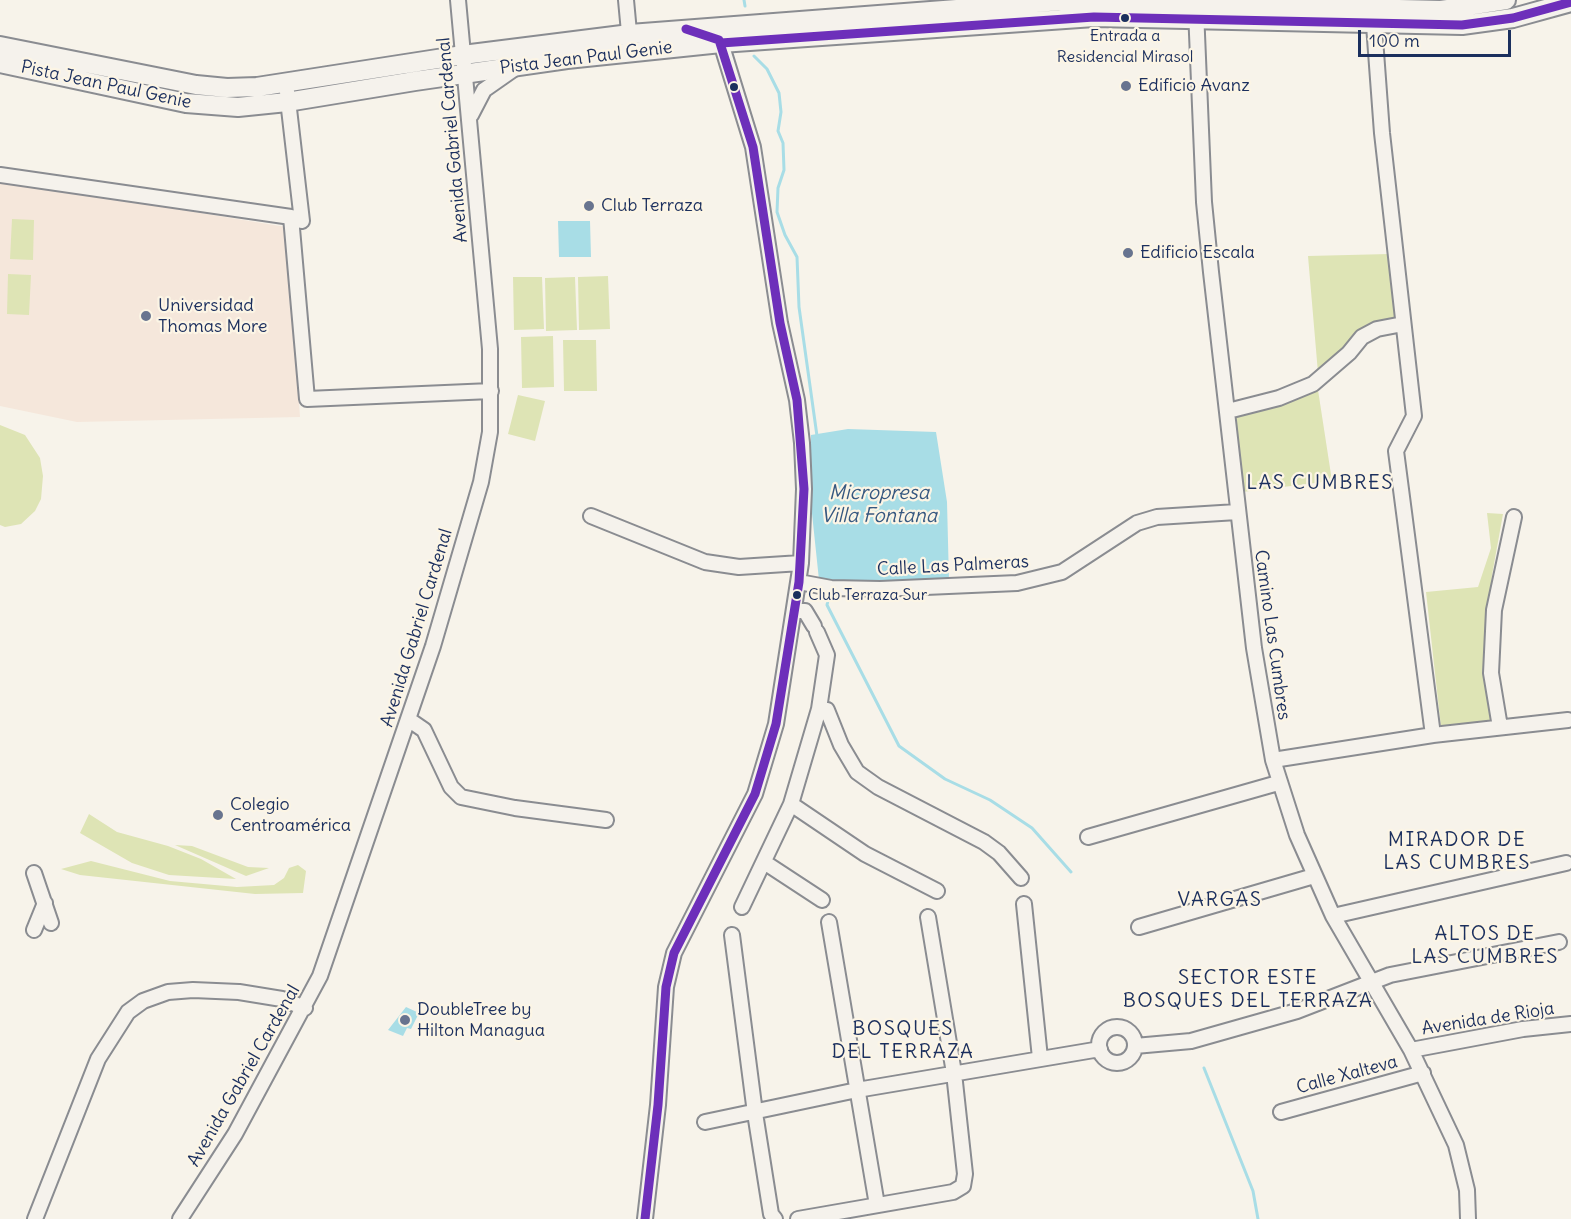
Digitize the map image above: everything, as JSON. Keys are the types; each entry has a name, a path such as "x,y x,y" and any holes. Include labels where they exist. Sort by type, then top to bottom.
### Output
{"main road":[{"path":"1196,10 1205,13 1275,13 1297,8 1394,5 1463,9 1506,0"},
{"name":"Pista Jean Paul Genie","path":"0,63 186,103 238,107 287,102 464,64 522,65 686,29 1061,1 1098,6 1196,10 1314,23 1461,25 1490,22 1571,2"},
{"path":"1394,5 1402,18 1468,18 1490,22"},
{"path":"1314,23 1333,18 1386,18 1394,5"},
{"name":"Pista Jean Paul Genie","path":"0,46 196,86 227,88 464,64 630,42 721,43 1098,6"},
{"path":"686,29 711,35 721,43 722,37 730,33 780,28 811,20"}],"street":[{"name":"Avenida Gabriel Cardenal","path":"180,1219 235,1134 305,1008 320,976 433,646 481,482 490,432 490,349 458,0"},
{"path":"627,0 630,42"},
{"name":"Camino Las Cumbres","path":"1196,10 1204,202 1255,660 1278,783 1314,876 1333,916 1412,1050 1423,1073 1463,1167 1468,1219"},
{"path":"1374,25 1382,133 1414,416 1396,451 1433,735"},
{"path":"645,1219 652,1173 668,976 674,953 755,794 776,724 801,563 804,489 797,400 780,323 753,147 721,43"},
{"path":"470,116 484,90 500,76 522,65"},
{"path":"286,83 302,221"},
{"path":"0,175 291,218 307,399 490,391"},
{"path":"1228,411 1279,398 1313,384 1349,353 1362,337 1377,329 1403,324"},
{"name":"Calle Las Palmeras","path":"799,582 831,588 880,589 1017,583 1062,572 1137,523 1157,517 1237,512"},
{"path":"591,516 705,562 739,567 801,563"},
{"path":"1500,727 1491,673 1494,610 1514,517"},
{"path":"742,907 791,804 819,709 827,655 805,611 795,611"},
{"path":"819,709 827,710 841,745 857,772 878,788 984,842 999,853 1021,878"},
{"path":"408,719 424,730 451,787 461,797 515,808 606,820"},
{"path":"1273,760 1433,735 1568,720"},
{"path":"1088,837 1278,783"},
{"path":"791,804 865,854 937,891"},
{"path":"764,862 822,900"},
{"path":"1333,916 1566,863"},
{"path":"34,873 51,923"},
{"path":"1139,927 1314,876"},
{"path":"34,930 45,903"},
{"path":"1024,904 1040,1058"},
{"path":"798,1219 953,1192 963,1186 965,1174 954,1073 928,917"},
{"path":"829,922 877,1205"},
{"path":"732,935 755,1113 771,1214 775,1219"},
{"path":"1135,1046 1191,1041 1297,1011 1370,980 1559,942"},
{"path":"35,1219 98,1059 128,1012 143,1001 168,992 193,990 239,992 282,999 305,1008"},
{"name":"Avenida de Rioja","path":"1412,1050 1523,1029 1571,1024"},
{"path":"1120,1028 1128,1031 1135,1046 1132,1056 1124,1062 1113,1063 1104,1058 1100,1048 1105,1033 1120,1028"},
{"path":"705,1122 857,1090 1100,1048"},
{"name":"Calle Xalteva","path":"1281,1112 1423,1073"}],"shaded area":[{"name":"Universidad Thomas More","path":"0,180 286,227 300,417 77,422 0,406"}],"green space":[{"path":"12,219 34,220 33,260 10,259"},
{"path":"1389,254 1396,318 1361,328 1318,373 1308,256"},
{"path":"8,274 31,275 29,315 7,314"},
{"path":"608,276 610,329 579,330 578,277"},
{"path":"513,277 542,277 544,329 514,330"},
{"path":"575,277 577,330 546,331 545,278"},
{"path":"553,336 554,387 522,388 521,337"},
{"path":"563,340 596,340 597,391 564,391"},
{"path":"1318,390 1332,481 1242,492 1234,414"},
{"path":"518,395 545,401 535,441 508,434"},
{"path":"0,425 25,435 40,458 43,476 41,499 35,511 21,524 5,527 0,525"},
{"path":"1487,513 1503,514 1492,575 1487,636 1494,720 1441,727 1426,592 1478,587 1491,548"},
{"path":"89,814 117,832 168,846 201,859 236,879 169,875 132,863 80,833"},
{"path":"175,845 192,846 248,867 269,868 246,876"},
{"path":"91,861 170,881 237,887 274,885 284,878 289,868 298,865 306,871 303,893 255,894 80,875 61,869"}],"water":[{"path":"558,221 590,221 591,257 559,257"},
{"name":"Micropresa Villa Fontana","path":"848,429 936,432 947,502 949,581 897,583 819,580 811,504 811,435"},
{"name":"DoubleTree by Hilton Managua","path":"406,1007 419,1013 411,1029 407,1028 403,1036 388,1030"}],"waterway":[{"path":"744,0 745,6"},
{"path":"754,56 767,69 779,93 781,112 778,131 783,143 784,170 778,188 777,212 785,235 797,257 799,307 817,436"},
{"path":"830,591 827,605 899,746 945,779 990,800 1032,828 1071,872"},
{"path":"1204,1068 1253,1191 1258,1219"}],"transit line":[{"path":"721,43 1094,17 1462,25 1513,18 1571,2"},
{"path":"645,1219 658,1105 666,987 674,953 755,794 776,724 799,582 804,489 797,400 780,323 753,147 719,40 686,29"}],"place":[{"name":"Entrada a Residencial Mirasol","path":"1125,18"},
{"name":"Edificio Avanz","path":"1126,86"},
{"name":"Club Terraza","path":"589,206"},
{"name":"Edificio Escala","path":"1128,253"},
{"name":"Universidad Thomas More","path":"146,316"},
{"name":"Club Terraza Sur","path":"797,595"},
{"name":"Colegio Centroamérica","path":"218,815"},
{"name":"DoubleTree by Hilton Managua","path":"405,1020"}],"district":[{"name":"LAS CUMBRES","path":"1320,483"},
{"name":"MIRADOR DE LAS CUMBRES","path":"1457,852"},
{"name":"VARGAS","path":"1220,900"},
{"name":"ALTOS DE LAS CUMBRES","path":"1485,946"},
{"name":"SECTOR ESTE BOSQUES DEL TERRAZA","path":"1248,990"},
{"name":"BOSQUES DEL TERRAZA","path":"903,1040"}]}
